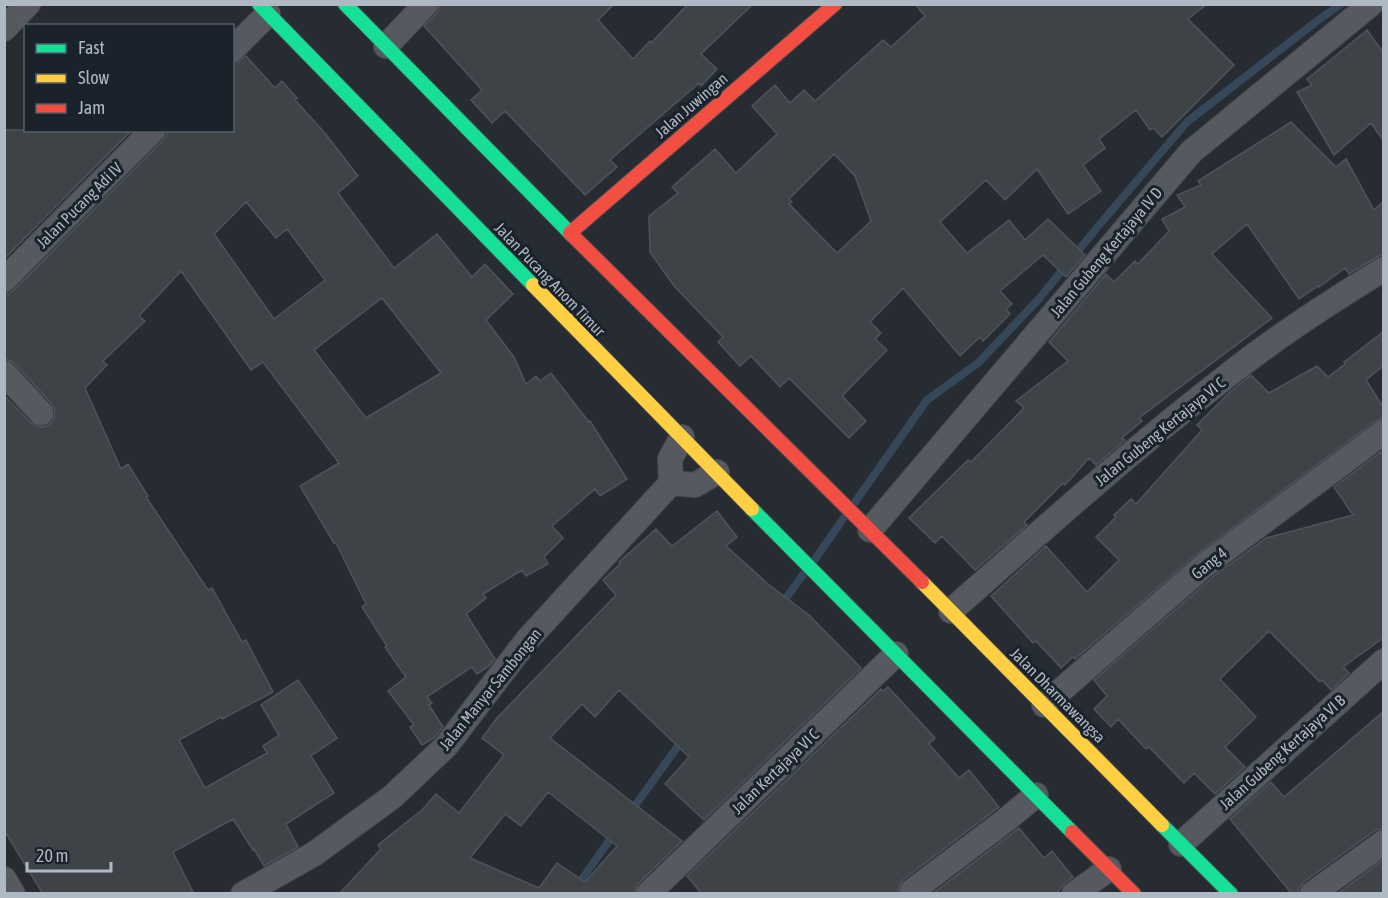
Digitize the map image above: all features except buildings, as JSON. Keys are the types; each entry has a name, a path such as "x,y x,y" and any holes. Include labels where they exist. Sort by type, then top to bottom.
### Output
{"main road":[{"path":"345,4 570,233 866,525"},
{"name":"Jalan Juwingan","path":"570,233 835,4"},
{"name":"Jalan Pucang Anom Timur","path":"264,9 896,654"},
{"name":"Jalan Dharmawangsa","path":"866,525 1231,894"},
{"path":"896,654 1134,894"}],"street":[{"path":"4,29 28,4"},
{"path":"386,46 426,4"},
{"path":"1371,4 1383,20"},
{"name":"Jalan Gubeng Kertajaya IV D","path":"866,525 1191,152 1371,4"},
{"path":"234,47 264,9"},
{"name":"Jalan Pucang Adi IV","path":"4,280 151,132"},
{"name":"Jalan Gubeng Kertajaya VI C","path":"951,611 1112,469 1223,379 1325,306 1383,269"},
{"path":"4,373 41,413"},
{"name":"Gang 4","path":"1044,705 1205,565 1383,432"},
{"path":"682,437 670,459 671,483 695,485 717,472"},
{"name":"Jalan Manyar Sambongan","path":"243,894 314,854 392,797 446,746 528,639 671,483"},
{"name":"Jalan Kertajaya VI C","path":"653,892 896,654"},
{"name":"Jalan Gubeng Kertajaya VI B","path":"1181,844 1383,662"},
{"path":"912,891 1036,795"},
{"path":"1312,894 1383,842"},
{"path":"1074,894 1109,869"},
{"path":"4,879 13,894"}],"waterway":[{"path":"853,505 927,400 978,363 1038,300 1187,122 1341,4"},
{"path":"813,562 845,516"},
{"path":"781,605 805,572"},
{"path":"629,814 683,739"},
{"path":"575,889 616,831"}],"traffic: fast":[{"path":"259,4 533,285"},
{"path":"345,4 572,235"},
{"path":"752,509 1072,832"},
{"path":"1162,825 1231,894"}],"traffic: slow":[{"path":"533,285 752,509"},
{"path":"922,582 1162,825"}],"traffic: jam":[{"path":"570,233 835,4"},
{"path":"572,235 922,582"},
{"path":"1072,832 1134,894"}]}
